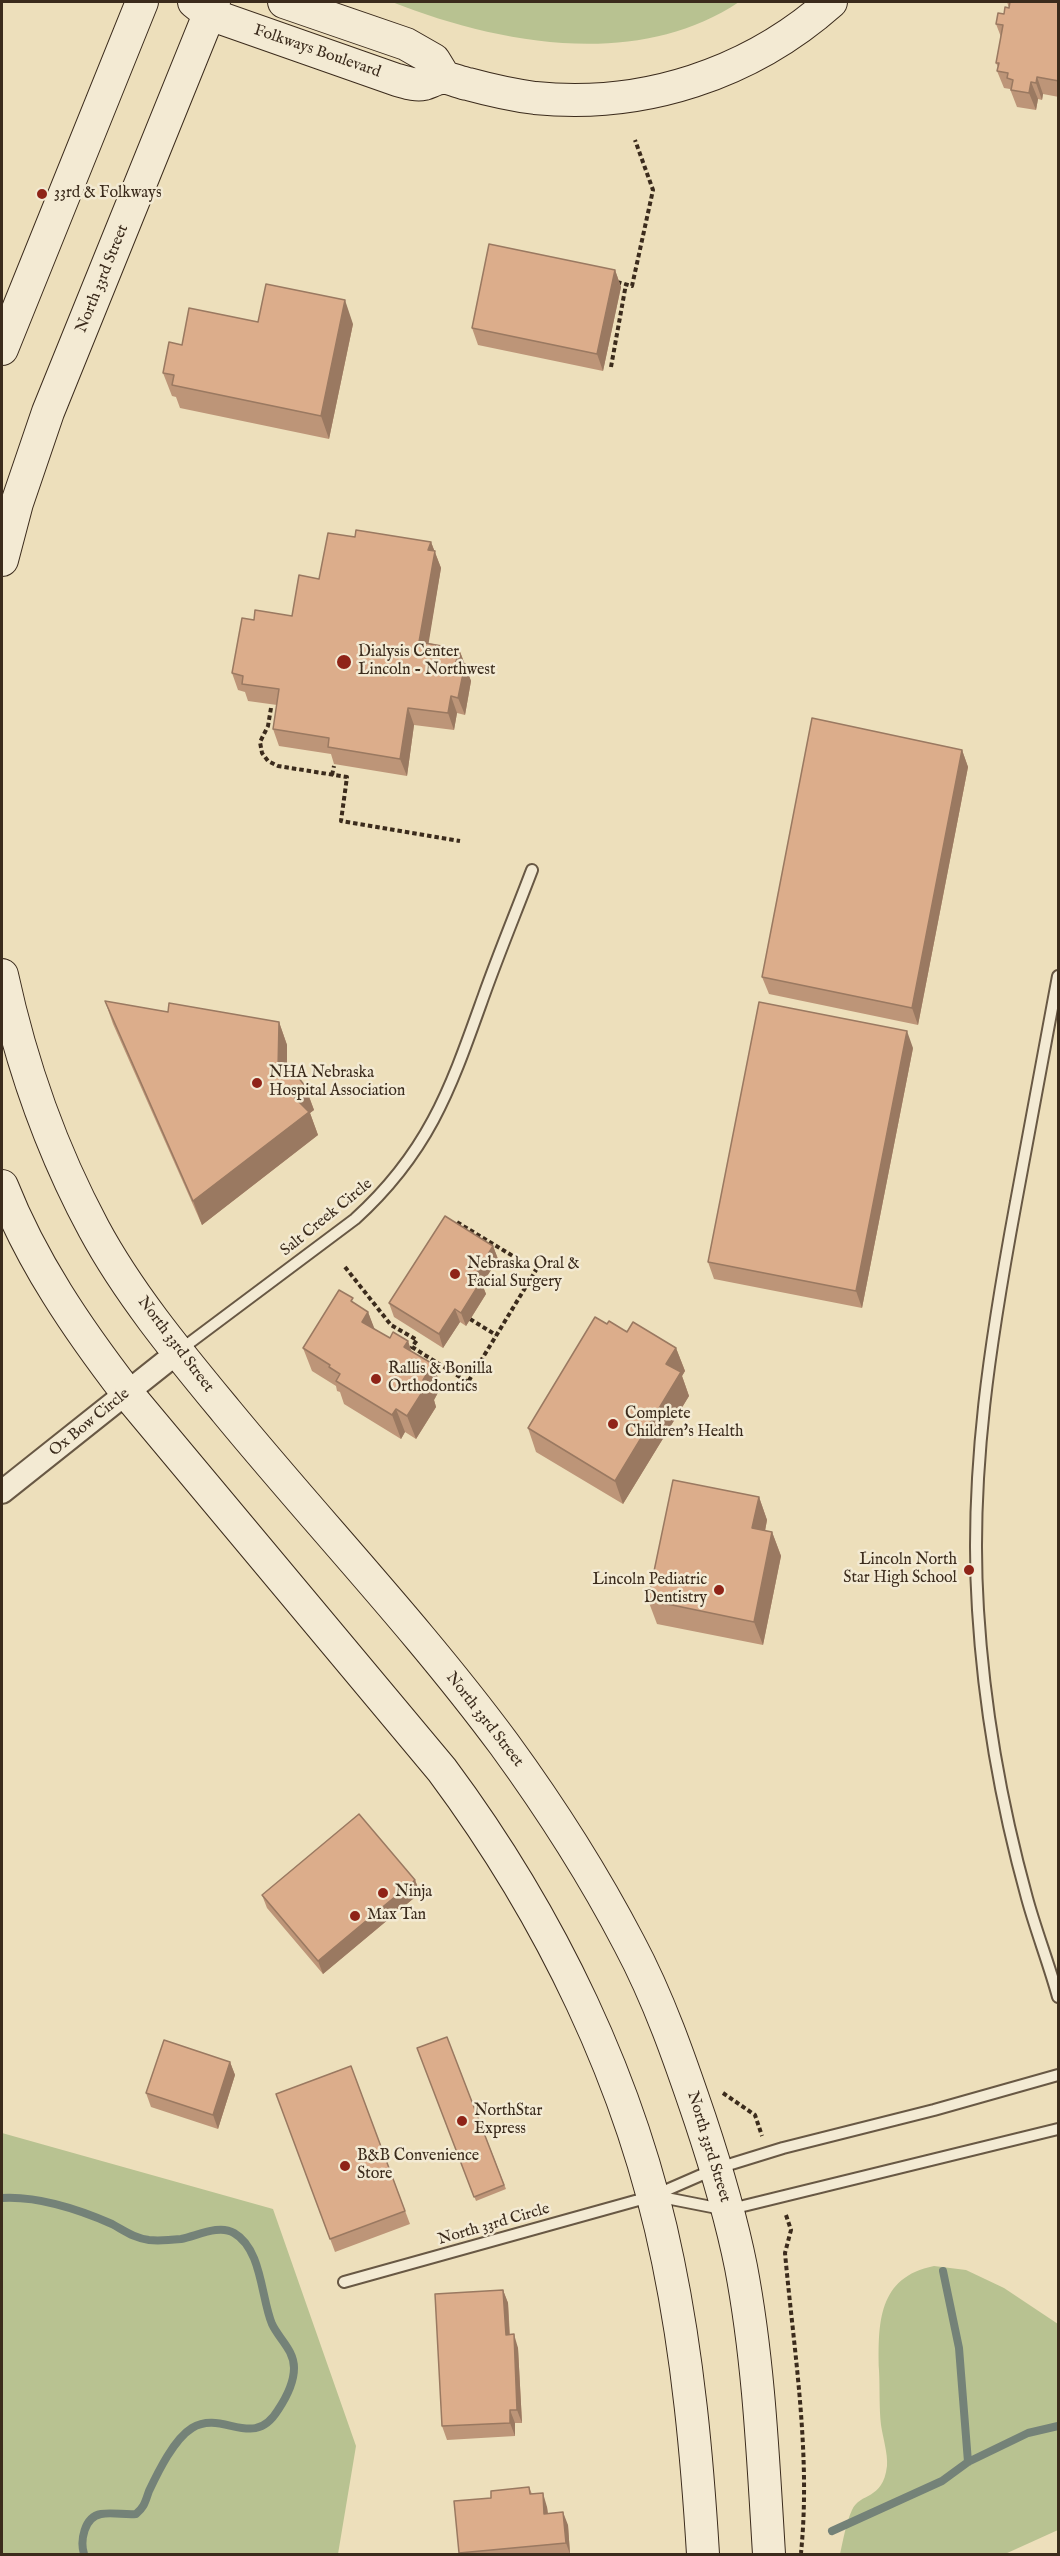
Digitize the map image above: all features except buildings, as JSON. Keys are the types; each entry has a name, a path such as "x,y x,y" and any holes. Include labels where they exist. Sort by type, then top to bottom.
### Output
{"main road":[{"path":"2,349 142,2"},
{"path":"284,2 406,44 434,60 445,78"},
{"name":"Folkways Boulevard","path":"206,6 397,80 421,85 445,78 501,92 554,99 603,99 643,93 694,81 743,62 796,31 831,2"},
{"name":"North 33rd Street","path":"2,560 17,503 48,412 206,6"},
{"name":"North 33rd Street","path":"2,975 22,1054 44,1120 68,1177 101,1241 178,1352 471,1700 536,1789 577,1852 631,1945 684,2072 727,2210 741,2269 751,2330 764,2465 769,2554"},
{"path":"2,1186 14,1218 45,1277 88,1342 127,1393 434,1761 483,1825 559,1953 591,2022 617,2091 653,2196 669,2262 690,2400 703,2554"}],"street":[{"name":"Ox Bow Circle","path":"2,1492 178,1352"}],"lane":[{"name":"Salt Creek Circle","path":"178,1352 355,1219 377,1199 402,1169 424,1138 449,1092 532,870"},
{"path":"1059,976 994,1320 980,1436 976,1547 979,1622 995,1759 1028,1900 1059,1997"},
{"name":"North 33rd Circle","path":"344,2282 653,2196 715,2169 1059,2075"},
{"path":"727,2210 1059,2129"},
{"name":"North 33rd Circle","path":"653,2196 727,2210"}],"path":[{"path":"615,282 632,286 653,190 635,140"},
{"path":"611,367 626,284"},
{"path":"271,708 268,726 261,742 262,753 268,761 278,766 347,777 341,821 460,841"},
{"path":"332,775 333,766"},
{"path":"345,1267 391,1324 417,1340 412,1347 468,1382 536,1270 455,1221"},
{"path":"470,1319 496,1335"},
{"path":"412,1355 416,1350"}],"green space":[{"path":"392,2 739,2 699,23 657,37 613,43 567,43 522,38 477,29 433,17"},
{"path":"2,2133 273,2209 356,2446 338,2554 2,2554"},
{"path":"934,2266 966,2270 1004,2288 1058,2324 1058,2530 1005,2554 840,2554 852,2510 860,2500 876,2491 881,2485 887,2466 880,2418 879,2352 881,2319 885,2304 892,2291 902,2280"}],"waterway":[{"path":"2,2198 29,2199 58,2205 100,2219 134,2236 149,2240 181,2239 215,2230 234,2233 250,2250 272,2324 292,2356 293,2379 284,2400 268,2422 248,2429 204,2423 185,2433 167,2456 144,2504 136,2514 105,2513 91,2520 83,2536 84,2554"},
{"path":"943,2271 959,2348 968,2462"},
{"path":"832,2531 942,2481 968,2462 1028,2433 1058,2426"}],"place":[{"name":"33rd & Folkways","path":"42,194"},
{"name":"Dialysis Center Lincoln - Northwest","path":"344,662"},
{"name":"NHA Nebraska Hospital Association","path":"257,1083"},
{"name":"Nebraska Oral & Facial Surgery","path":"455,1274"},
{"name":"Rallis & Bonilla Orthodontics","path":"376,1379"},
{"name":"Complete Children's Health","path":"613,1424"},
{"name":"Lincoln North Star High School","path":"969,1570"},
{"name":"Lincoln Pediatric Dentistry","path":"719,1590"},
{"name":"Ninja","path":"383,1893"},
{"name":"Max Tan","path":"355,1916"},
{"name":"NorthStar Express","path":"462,2121"},
{"name":"B&B Convenience Store","path":"345,2166"}]}
